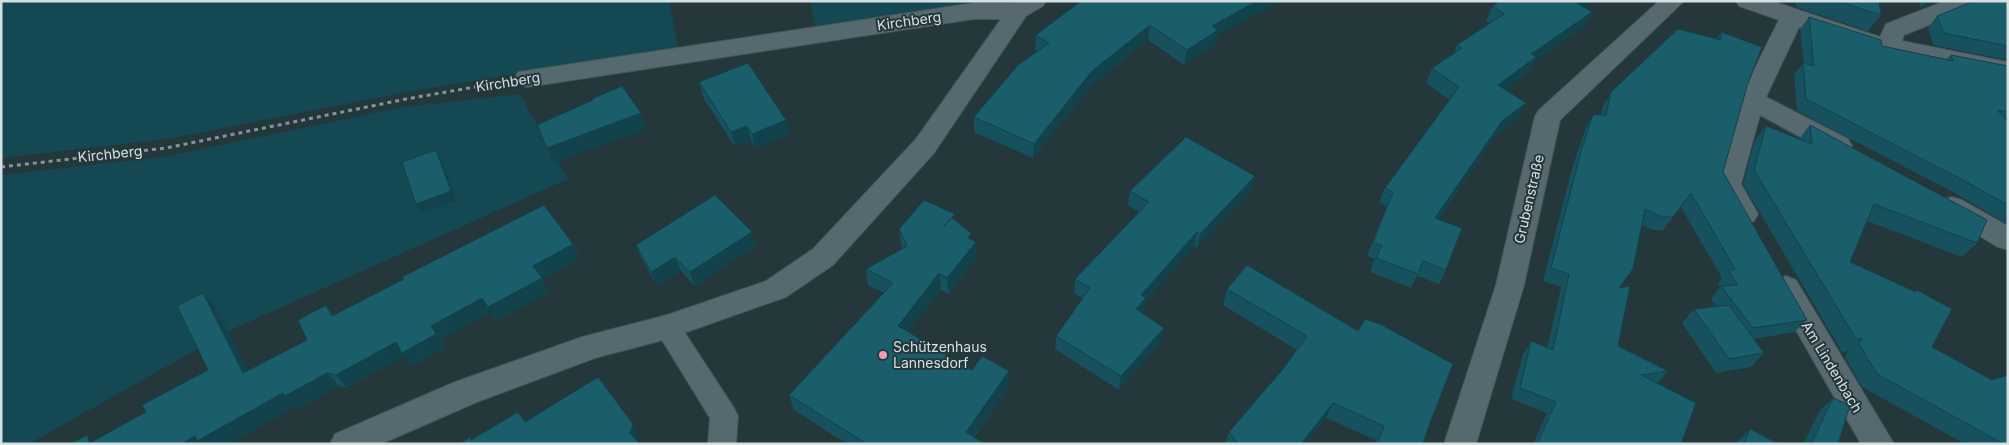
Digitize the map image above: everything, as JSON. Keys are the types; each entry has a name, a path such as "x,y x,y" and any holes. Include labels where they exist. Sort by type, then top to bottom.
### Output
{"street":[{"name":"Grubenstraße","path":"1460,444 1510,285 1548,116 1673,1"},
{"path":"1747,1 1789,23 1888,47 2008,70"},
{"path":"1888,47 1894,30 1968,1"},
{"name":"Kirchberg","path":"527,78 974,11 1027,6"},
{"name":"Kirchberg","path":"346,444 466,392 592,346 666,327 776,289 823,257 925,146 1027,6"},
{"path":"1754,232 1728,184 1752,100 1789,23"},
{"path":"1752,100 1860,157"},
{"path":"1930,194 2008,239"},
{"name":"Am Lindenbach","path":"1772,264 1878,444"}],"lane":[{"path":"666,327 724,416 722,444"}],"path":[{"name":"Kirchberg","path":"1,166 166,148 406,99 527,78"}],"shaded area":[{"path":"1,1 669,1 678,47 407,92 168,139 1,158"},
{"path":"810,1 1022,1 1015,5 815,27"},
{"path":"520,94 568,179 233,329 29,444 1,444 1,175 163,157 404,107"}],"building":[{"path":"1081,1 1257,1 1212,26 1218,30 1187,50 1150,25 1092,71 1034,144 974,117 1018,65 1049,43 1036,35"},
{"path":"1500,1 1580,1 1577,3 1592,12 1531,54 1536,57 1498,85 1526,103 1502,121 1435,218 1462,228 1446,270 1423,261 1418,274 1376,258 1382,245 1373,242 1393,192 1385,188 1459,87 1432,68 1462,48 1457,45 1504,14 1492,6"},
{"path":"1838,1 1879,1 1881,15"},
{"path":"1974,1 2008,1 2008,46 1944,33 1937,16"},
{"path":"1809,17 1881,40 1882,46 1953,61 1951,55 2008,66 2008,112 1997,110 2008,122 2008,205 1806,99 1803,63 1814,66"},
{"path":"1678,29 1721,40 1721,32 1762,47 1747,86 1723,172 1807,320 1753,328 1721,286 1738,285 1728,270 1735,269 1691,193 1673,217 1662,217 1645,209 1633,269 1619,288 1630,286 1618,346 1668,371 1641,375 1696,403 1681,444 1537,444 1556,402 1520,388 1531,341 1553,350 1569,274 1551,268 1581,151 1593,115 1606,115 1611,92"},
{"path":"748,63 786,120 752,134 747,126 731,132 699,82"},
{"path":"622,86 641,113 547,148 537,125"},
{"path":"1810,125 1987,220 1977,243 1874,204 1850,262 1916,292 1917,290 1952,309 1932,347 1992,380 2008,375 2008,444 2004,444 1877,374 1859,344 1862,338 1856,339 1754,170 1766,126 1812,144"},
{"path":"1186,137 1255,176 1200,234 1197,232 1141,295 1146,298 1136,309 1164,328 1121,376 1056,336 1090,288 1075,279 1149,202 1130,191"},
{"path":"436,150 451,191 416,204 402,162"},
{"path":"715,195 752,232 690,272 675,257 651,272 636,245"},
{"path":"924,200 955,214 944,226 952,218 971,233 968,238 976,242 947,278 939,273 898,326 972,370 982,356 1009,371 966,432 985,444 867,444 789,395 893,283 866,269 907,246 899,229"},
{"path":"544,205 573,244 533,266 542,278 488,307 482,298 431,326 436,334 402,353 396,342 336,375 327,373 285,396 283,393 197,441 195,436 181,444 70,444 87,435 90,443 146,412 142,405 208,370 177,306 203,293 243,373 307,340 298,320 326,305 332,316 404,279 402,277"},
{"path":"1247,265 1358,331 1365,319 1380,324 1453,364 1423,444 1377,444 1384,426 1333,403 1301,444 1238,444 1229,432 1283,369 1307,336 1227,289"},
{"path":"1729,305 1764,353 1729,359 1694,309"},
{"path":"598,377 633,424 630,433 638,442 635,444 459,444 470,437 471,440 518,412 525,422"},
{"path":"1833,398 1850,405 1838,444 1811,444"},
{"path":"1750,429 1779,444 1744,444"}],"place":[{"name":"Schützenhaus Lannesdorf","path":"883,355"}]}
